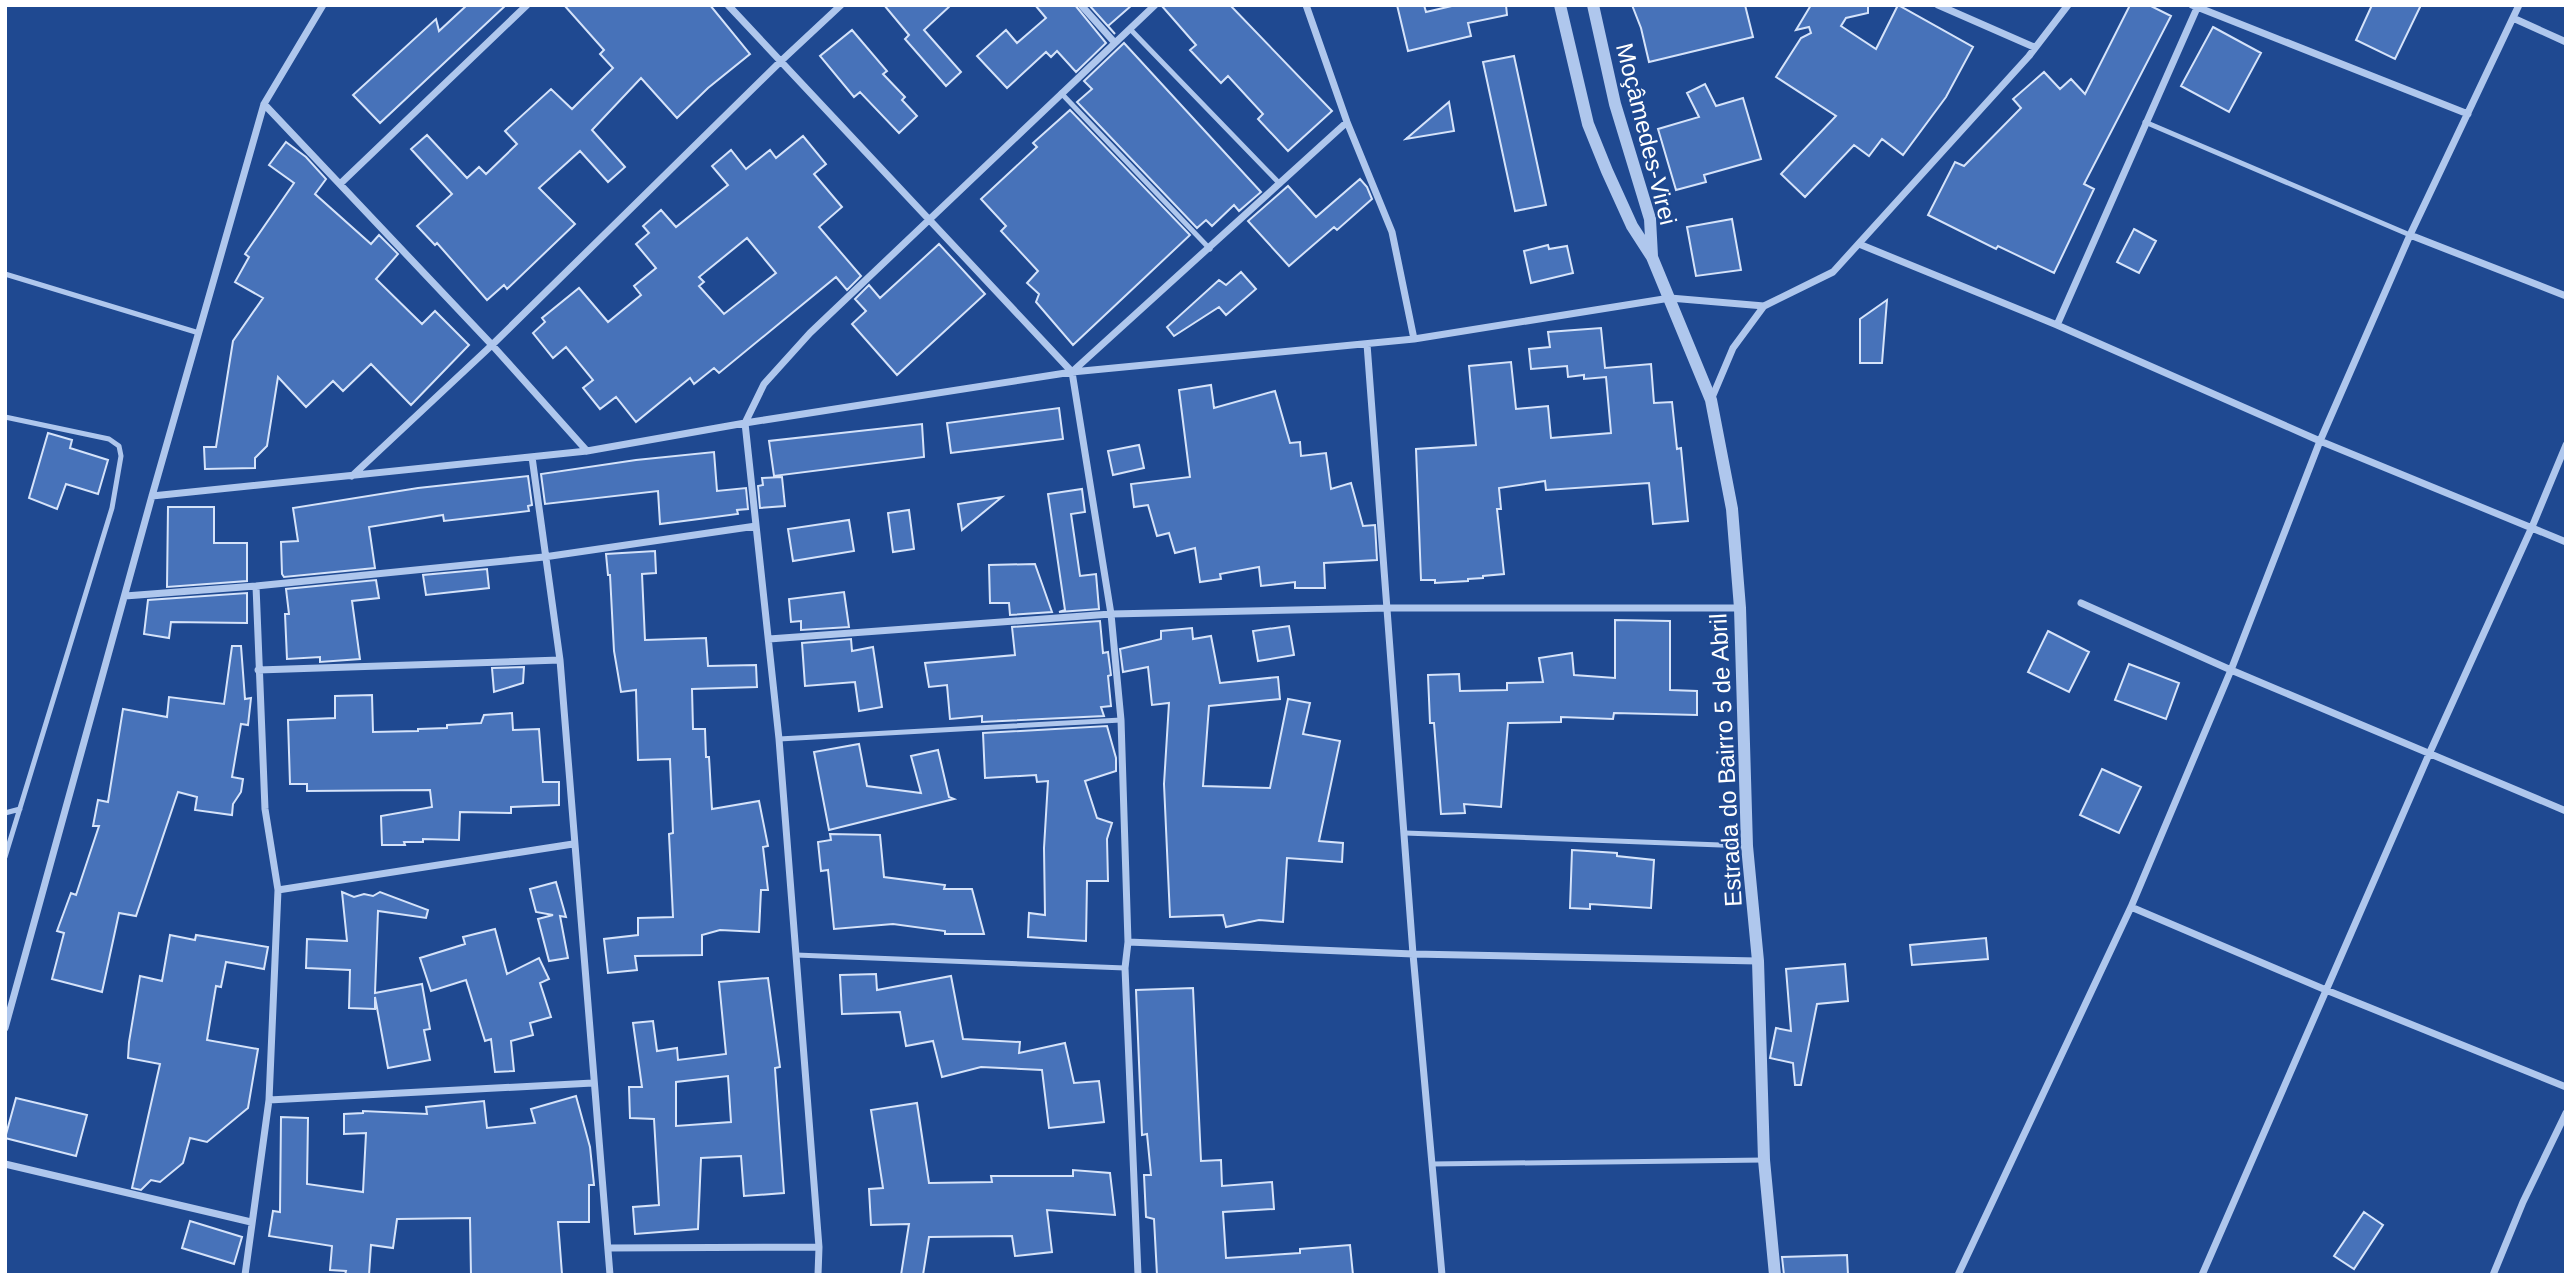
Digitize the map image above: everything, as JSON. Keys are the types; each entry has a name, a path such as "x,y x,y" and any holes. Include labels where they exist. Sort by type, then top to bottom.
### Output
{"street":[{"path":"5,1028 264,104 323,5"},
{"path":"340,184 527,5"},
{"path":"728,5 1072,372 1111,614 1121,720 1128,942 1125,968 1138,1275"},
{"path":"351,476 492,345 780,61 841,5"},
{"path":"1081,5 1115,43"},
{"path":"818,1275 819,1247 779,739 745,423 764,384 810,333 1155,5"},
{"path":"1306,5 1347,122 1392,232 1414,339"},
{"name":"Moçâmedes-Virei","path":"1560,5 1588,124 1632,226 1652,257"},
{"name":"Moçâmedes-Virei","path":"1593,5 1615,104 1650,219 1652,257"},
{"path":"1938,5 2034,47"},
{"path":"1711,400 1733,348 1764,306 1833,272 2034,47 2068,5"},
{"path":"1958,1275 2131,907 2231,670 2320,441 2410,235 2519,5"},
{"path":"2057,325 2195,6 2468,114"},
{"path":"2513,18 2566,42"},
{"path":"264,104 492,345 587,451"},
{"path":"1072,372 1347,122"},
{"path":"2410,235 2566,296"},
{"path":"1859,244 2057,325 2320,441 2566,542"},
{"name":"Estrada do Bairro 5 de Abril","path":"1652,257 1711,400 1732,509 1740,608 1747,846 1758,961 1764,1160 1775,1275"},
{"path":"152,496 587,451 745,423 1072,372 1414,339 1670,299 1764,306"},
{"path":"1367,344 1413,954 1441,1275"},
{"path":"2202,1275 2566,445"},
{"path":"532,457 560,660 610,1275"},
{"path":"125,596 257,586 544,557 756,526"},
{"path":"246,1275 269,1100 278,890 265,809 257,586"},
{"path":"2081,603 2231,670 2566,811"},
{"path":"769,639 1111,614 1389,608 1740,608"},
{"path":"258,670 560,660"},
{"path":"278,890 573,844"},
{"path":"2131,907 2326,990 2566,1087"},
{"path":"1128,942 1413,954 1758,961"},
{"path":"269,1100 593,1083"},
{"path":"2493,1275 2523,1202 2566,1113"},
{"path":"5,1164 251,1222"},
{"path":"608,1248 819,1247"}],"lane":[{"path":"1129,29 1280,184"},
{"path":"1061,93 1210,248"},
{"path":"2145,122 2410,235"},
{"path":"5,274 199,333"},
{"path":"5,417 109,439 119,446 121,456 112,508 5,857"},
{"path":"779,739 1121,720"},
{"path":"5,813 20,809"},
{"path":"1405,833 1747,846"},
{"path":"796,955 1125,968"},
{"path":"1432,1164 1764,1160"}],"building":[{"path":"467,5 506,5 380,123 353,95 436,19 439,31"},
{"path":"564,5 710,5 750,54 708,88 677,118 641,78 592,130 625,167 608,182 580,151 539,188 575,224 507,289 504,285 487,300 437,243 435,245 417,226 452,194 411,149 427,135 467,178 479,167 486,174 517,144 505,131 551,89 572,109 613,68 600,54 604,50"},
{"path":"884,5 951,5 924,30 961,72 946,86 905,39 909,35"},
{"path":"1035,5 1075,5 1106,43 1076,72 1057,51 1051,57 1046,52 1007,88 977,56 1006,30 1017,43 1046,18"},
{"path":"1089,5 1132,5 1108,26 1115,34"},
{"path":"1161,5 1230,5 1332,111 1288,151 1258,119 1263,114 1228,76 1221,83 1190,50 1196,45"},
{"path":"1397,5 1424,5 1426,12 1456,5 1506,5 1507,15 1468,23 1471,36 1408,51"},
{"path":"1632,5 1745,5 1753,37 1649,62"},
{"path":"1811,5 1868,5 1868,13 1846,18 1841,26 1876,49 1898,5 1973,47 1946,97 1903,155 1882,139 1869,156 1854,145 1805,197 1781,174 1836,116 1776,77 1801,38 1811,33 1809,27 1796,30"},
{"path":"2130,5 2149,5 2171,16 2084,184 2094,189 2054,273 1998,246 1996,249 1928,215 1955,162 1964,166 2021,108 2013,99 2044,72 2060,89 2071,79 2085,94"},
{"path":"2372,5 2421,5 2395,59 2356,40"},
{"path":"2213,27 2261,53 2229,112 2181,86"},
{"path":"852,30 887,71 883,74 905,97 902,100 917,116 899,133 860,92 854,97 820,56"},
{"path":"1124,43 1261,192 1239,211 1234,205 1212,226 1206,220 1197,228 1077,102 1092,89 1084,81"},
{"path":"1514,56 1546,205 1515,211 1483,62"},
{"path":"1705,84 1716,106 1743,98 1761,159 1704,175 1706,182 1676,190 1658,129 1699,117 1687,93"},
{"path":"1449,102 1454,131 1406,139"},
{"path":"1070,110 1190,235 1073,345 1036,302 1039,294 1027,283 1038,271 1001,231 1006,226 981,199 1037,147 1033,143"},
{"path":"803,136 826,164 814,174 842,207 819,227 861,276 847,290 836,277 719,373 714,368 694,384 690,378 636,422 616,397 600,409 583,388 593,380 566,347 553,358 533,333 545,322 542,318 579,288 608,322 641,295 634,286 656,268 636,244 649,233 643,226 661,210 676,227 728,185 712,166 731,150 746,169 770,150 776,158","holes":["747,238 776,273 724,314 699,286 704,282 699,277"]},
{"path":"286,142 306,157 326,179 315,194 371,244 379,235 398,254 376,279 422,324 435,311 469,345 411,405 371,364 343,391 333,381 306,407 278,377 267,446 255,458 255,468 205,469 204,447 216,447 233,341 263,298 235,282 249,257 245,254 294,183 269,165"},
{"path":"1360,179 1372,199 1337,230 1334,227 1289,266 1248,221 1288,186 1316,217"},
{"path":"1732,219 1741,270 1696,276 1687,227"},
{"path":"2134,229 2156,241 2139,273 2117,262"},
{"path":"939,244 985,294 897,375 852,324 866,311 855,299 869,285 880,298"},
{"path":"1548,245 1549,249 1567,246 1573,273 1531,283 1524,251"},
{"path":"1241,272 1256,289 1226,315 1219,307 1174,336 1167,327 1219,280 1226,285"},
{"path":"1887,300 1882,363 1860,363 1860,319"},
{"path":"1601,328 1605,368 1651,364 1654,403 1672,402 1677,449 1681,448 1688,521 1653,524 1649,483 1546,490 1545,481 1499,488 1501,509 1497,509 1504,574 1468,581 1435,583 1435,580 1421,580 1416,449 1476,445 1469,366 1511,362 1516,409 1548,406 1551,438 1611,433 1606,377 1568,377 1567,366 1531,369 1529,349 1550,347 1548,332"},
{"path":"1211,385 1214,408 1275,391 1290,443 1300,442 1301,456 1326,453 1331,489 1351,483 1363,526 1375,525 1377,560 1324,563 1325,588 1295,588 1295,582 1261,586 1259,567 1220,574 1221,579 1200,582 1195,548 1175,553 1169,533 1157,536 1148,505 1134,507 1131,484 1190,477 1179,390"},
{"path":"1059,408 1063,439 951,453 947,423"},
{"path":"922,424 924,457 774,476 769,441"},
{"path":"48,433 72,440 70,448 108,460 98,494 66,484 57,509 29,498"},
{"path":"1139,445 1144,468 1113,475 1108,451"},
{"path":"714,452 717,491 746,488 748,509 737,510 738,514 660,524 658,491 545,504 541,474"},
{"path":"528,476 532,505 528,506 529,511 444,521 443,515 369,527 375,568 284,577 282,574 281,542 298,541 293,508 418,488"},
{"path":"782,477 785,506 760,508 758,486 763,485 762,478"},
{"path":"1082,489 1085,512 1071,514 1080,576 1096,574 1099,609 1059,612 1065,610 1048,494"},
{"path":"1002,497 962,530 958,504"},
{"path":"168,507 214,507 214,543 247,543 247,581 167,587"},
{"path":"909,510 914,549 893,552 888,513"},
{"path":"849,520 854,551 793,561 788,529"},
{"path":"655,551 656,573 642,574 645,640 706,638 708,666 756,665 757,687 692,689 693,729 705,729 712,809 759,801 768,846 763,847 768,890 761,890 759,932 720,930 702,935 702,955 635,956 637,970 608,973 604,939 638,935 638,918 673,917 669,834 673,833 670,759 638,760 636,690 621,692 614,651 610,575 606,554"},
{"path":"1035,564 1052,612 1010,615 1009,603 990,603 989,565"},
{"path":"487,569 489,588 426,595 423,575"},
{"path":"376,580 379,598 352,601 360,659 320,662 320,657 287,659 285,614 289,614 286,589"},
{"path":"844,592 849,627 801,630 801,621 791,622 789,599"},
{"path":"247,593 247,623 171,622 169,638 144,634 148,600"},
{"path":"1615,620 1670,621 1670,690 1697,691 1697,715 1614,713 1613,719 1561,717 1561,722 1508,723 1501,807 1464,804 1465,813 1441,814 1434,723 1430,723 1428,675 1459,674 1460,691 1507,690 1507,683 1543,682 1539,658 1572,653 1574,675 1615,678"},
{"path":"1100,621 1103,653 1108,652 1111,675 1108,676 1111,706 1101,707 1104,716 982,722 982,716 950,719 947,685 929,687 925,663 1015,655 1012,627"},
{"path":"1289,626 1294,655 1258,661 1253,631"},
{"path":"1192,628 1193,639 1211,636 1220,683 1278,677 1280,699 1209,706 1203,786 1270,788 1288,699 1310,703 1303,734 1340,741 1319,841 1343,843 1342,862 1287,858 1283,922 1259,920 1226,927 1223,915 1170,917 1164,784 1169,703 1152,705 1148,667 1123,672 1120,649 1161,639 1161,631"},
{"path":"2048,631 2089,652 2069,692 2028,672"},
{"path":"851,639 852,651 873,647 882,707 859,711 855,682 805,686 802,643"},
{"path":"232,646 241,646 245,699 251,698 248,725 241,724 232,777 243,779 241,792 233,804 232,815 195,810 197,797 178,792 136,916 119,913 102,992 52,979 64,933 57,931 71,893 76,895 99,826 93,826 98,800 108,802 123,709 167,717 169,697 224,704"},
{"path":"2129,664 2179,683 2166,719 2115,700"},
{"path":"524,667 523,683 494,692 492,668"},
{"path":"372,695 373,732 447,728 447,725 481,723 484,715 512,713 513,730 539,729 543,782 559,782 559,805 511,807 511,813 460,812 459,840 423,839 423,842 404,842 405,845 382,845 381,816 432,807 430,790 307,791 307,784 290,784 288,720 335,718 335,696"},
{"path":"1107,726 1116,758 1116,771 1085,781 1097,818 1112,823 1107,839 1108,881 1087,881 1086,941 1028,937 1029,913 1045,915 1044,848 1048,781 1037,782 1036,775 985,778 983,733"},
{"path":"859,744 867,786 921,793 911,756 938,750 949,797 954,799 829,830 814,752"},
{"path":"2102,769 2141,787 2119,833 2080,815"},
{"path":"830,834 880,835 884,877 945,885 944,889 972,889 984,934 945,934 945,931 893,924 834,929 828,870 821,871 818,842 831,840"},
{"path":"1572,850 1617,853 1617,856 1654,860 1651,908 1590,904 1590,909 1570,908"},
{"path":"556,882 566,917 560,916 568,958 549,961 538,919 553,915 536,912 530,889"},
{"path":"342,892 354,897 364,894 373,896 380,892 428,910 426,918 378,911 375,993 422,984 430,1029 424,1030 430,1060 388,1068 375,997 375,1009 349,1008 350,970 306,968 307,939 347,941"},
{"path":"495,929 507,974 539,958 549,979 540,983 551,1017 530,1023 533,1035 511,1041 514,1071 495,1072 491,1039 485,1041 466,980 431,991 420,958 465,944 463,937"},
{"path":"170,935 195,940 196,935 268,947 264,969 226,962 221,987 216,986 207,1040 258,1049 248,1108 207,1142 190,1138 183,1163 160,1182 151,1180 141,1190 132,1188 160,1064 128,1058 129,1042 140,976 162,981"},
{"path":"1986,938 1988,959 1912,965 1910,945"},
{"path":"1845,964 1848,1001 1817,1004 1801,1085 1795,1085 1793,1063 1770,1058 1776,1028 1791,1031 1786,969"},
{"path":"876,974 877,990 951,976 963,1039 1020,1042 1019,1053 1065,1043 1074,1083 1099,1081 1104,1122 1049,1128 1042,1070 981,1067 942,1077 933,1041 906,1046 900,1012 842,1014 840,975"},
{"path":"768,978 780,1067 775,1068 784,1193 744,1196 741,1156 701,1158 698,1229 635,1234 633,1207 659,1205 654,1119 630,1118 629,1087 642,1087 633,1023 653,1021 657,1051 677,1048 678,1060 726,1054 719,982","holes":["728,1076 731,1122 676,1126 676,1082"]},
{"path":"1193,988 1201,1161 1221,1160 1222,1186 1272,1182 1274,1209 1223,1212 1226,1258 1300,1253 1300,1249 1350,1245 1353,1275 1157,1275 1154,1219 1146,1217 1144,1175 1151,1175 1147,1134 1142,1135 1136,990"},
{"path":"576,1096 590,1147 594,1185 589,1185 589,1222 558,1222 562,1274 471,1275 470,1218 397,1219 393,1248 371,1245 369,1275 345,1275 346,1271 330,1270 332,1246 269,1236 273,1211 280,1212 281,1117 308,1118 307,1184 363,1192 366,1133 344,1134 344,1114 363,1111 427,1114 426,1107 484,1101 487,1128 535,1123 531,1109"},
{"path":"16,1098 87,1115 76,1156 5,1138"},
{"path":"917,1103 929,1183 992,1182 991,1176 1073,1176 1073,1170 1110,1173 1115,1215 1047,1210 1052,1252 1015,1256 1012,1236 929,1237 923,1275 901,1275 909,1224 871,1225 869,1189 883,1188 871,1110"},
{"path":"2364,1212 2383,1225 2354,1269 2334,1256"},
{"path":"190,1221 242,1237 234,1264 182,1248"},
{"path":"1847,1255 1848,1275 1784,1275 1782,1257"}]}
